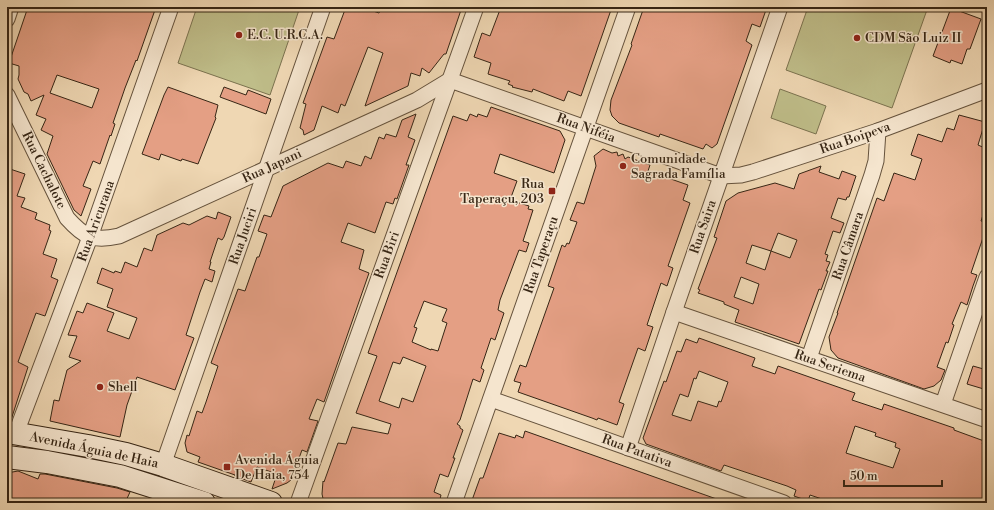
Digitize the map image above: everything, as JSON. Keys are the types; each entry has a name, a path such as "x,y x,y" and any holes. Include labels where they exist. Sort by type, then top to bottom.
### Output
{"main road":[{"name":"Avenida Águia de Haia","path":"11,432 126,454 163,465 272,503"},
{"name":"Avenida Águia de Haia","path":"7,457 47,462 120,476 204,503"}],"street":[{"path":"7,19 11,7"},
{"name":"Rua Aricurana","path":"11,432 90,237 171,7"},
{"name":"Rua Juciri","path":"163,465 323,7"},
{"name":"Rua Biri","path":"298,503 476,7"},
{"name":"Rua Taperaçu","path":"454,503 628,7"},
{"name":"Rua Saira","path":"628,448 780,7"},
{"name":"Rua Japani","path":"90,237 104,239 119,236 418,100 450,80"},
{"name":"Rua Niféia","path":"450,80 721,176"},
{"name":"Rua Boipeva","path":"721,176 741,175 753,172 878,131 987,90"},
{"name":"Rua Cachalote","path":"7,94 67,218 78,230 90,237"},
{"name":"Rua Câmara","path":"809,358 872,175 876,161 878,131"},
{"path":"943,404 987,277"},
{"name":"Rua Seriema","path":"674,312 987,420"},
{"name":"Rua Patativa","path":"491,399 784,503"}],"shaded area":[{"name":"E.C. U.R.C.A.","path":"197,7 300,7 270,95 178,63"},
{"name":"CDM São Luiz II","path":"808,7 928,7 892,108 786,70"},
{"path":"780,89 826,106 816,134 771,118"}],"building":[{"path":"28,7 156,7 137,61 136,60 125,88 113,123 115,124 100,164 93,161 83,186 91,189 81,216 74,210 47,154 53,136 41,130 46,119 36,115 44,95 31,101 28,94 24,92 18,79 19,66 9,63","holes":["57,75 99,89 92,108 50,93"]},
{"path":"346,7 361,7 379,13 381,9 388,11 390,7 462,7 446,54 444,54 429,73 422,68 420,76 411,73 408,86 365,106 383,53 368,47 345,106 341,104 338,113 322,106 314,130 304,135 303,130 300,128 306,104 303,103 327,37 334,39"},
{"path":"501,7 612,7 581,96 568,91 564,101 533,89 532,92 512,87 513,86 508,84 510,81 488,74 491,63 474,57 482,33 490,36"},
{"path":"644,7 767,7 760,27 752,24 746,41 752,45 717,144 712,148 706,144 703,149 660,134 659,137 619,123 612,116 610,110 611,100 632,45 631,44"},
{"path":"951,8 981,19 970,49 967,49 962,64 951,60 950,63 933,56"},
{"path":"168,87 218,105 216,118 198,164 182,159 181,161 161,154 159,160 142,154"},
{"path":"224,87 246,95 248,90 271,99 266,114 220,97"},
{"path":"491,107 560,131 565,140 554,173 500,154 494,173 517,181 510,200 529,206 528,209 533,210 523,241 529,243 526,252 519,250 500,300 498,310 504,313 495,340 491,338 481,368 484,370 480,382 473,379 460,420 457,424 463,430 453,458 455,458 448,477 440,474 434,492 441,495 439,503 324,503 322,494 323,481 324,482 338,443 346,444 352,427 388,434 391,424 356,413 377,356 368,353 453,116 467,121 470,114 477,117 478,114 487,117","holes":["424,301 447,309 442,321 447,323 438,351 431,350 412,342 417,328 414,327","403,357 426,366 413,402 402,398 399,408 379,401 393,362 400,364"]},
{"path":"416,114 408,137 415,140 406,165 409,165 397,199 395,198 393,204 386,202 375,233 348,223 341,242 364,250 359,269 369,273 324,402 317,399 309,419 318,421 307,452 302,450 291,480 272,489 277,474 257,467 251,482 198,462 200,457 187,452 185,443 187,435 189,436 197,411 202,413 206,402 218,366 211,363 238,289 245,291 257,257 259,257 267,234 258,231 264,215 271,217 283,186 328,163 343,168 346,161 361,166 365,156 371,159 379,137 384,139 386,134 396,137 402,120"},
{"path":"959,115 985,122 978,145 987,149 987,203 981,221 985,222 984,225 987,226 971,273 977,275 967,305 961,302 952,324 954,325 948,343 946,342 937,367 945,370 941,380 934,386 924,389 838,358 831,350 829,337 877,198 884,201 894,173 915,180 922,159 911,155 918,134 942,142 947,128 954,130"},
{"path":"603,149 612,153 617,152 618,156 623,154 625,159 628,157 650,165 648,171 688,185 683,200 690,203 668,266 673,268 667,286 661,283 647,325 653,327 645,351 638,348 619,402 624,404 617,425 598,418 597,420 518,392 521,383 514,381 520,365 526,367 554,288 548,286 562,245 565,247 567,243 569,244 577,222 570,220 577,202 584,204 596,166 594,156"},
{"path":"821,166 819,172 839,179 842,171 856,176 849,197 847,197 846,200 838,198 831,218 844,223 840,233 833,231 825,254 828,255 826,261 830,262 826,271 828,271 821,290 819,289 799,344 735,322 739,310 724,304 724,302 698,293 700,290 698,289 717,238 714,237 726,201 738,193 775,183 794,189 799,174","holes":["778,233 797,240 790,258 771,251","752,245 771,251 765,270 746,263","741,277 759,284 753,304 734,297"]},
{"path":"7,168 25,174 17,196 25,198 21,207 37,213 35,219 50,225 49,230 51,231 43,254 57,259 51,277 58,280 45,316 36,313 18,362 28,367 11,420 7,420"},
{"path":"218,212 231,217 224,237 222,240 218,238 210,262 209,269 215,271 212,282 205,279 186,335 194,338 175,390 137,377 127,405 120,437 50,421 54,400 59,401 67,370 81,361 69,357 77,336 68,335 77,311 83,313 87,303 114,313 107,331 129,339 137,318 107,307 113,289 97,283 102,268 114,273 115,271 121,273 125,262 137,267 144,248 152,251 157,235 183,223 189,225 207,216 216,219"},
{"path":"699,338 755,358 752,366 775,374 778,366 855,393 852,400 882,410 884,404 954,428 954,430 984,441 982,444 987,446 987,503 834,503 810,495 808,501 794,496 796,490 787,486 724,465 721,471 646,444 643,438 677,351 681,352 686,339 697,343","holes":["699,371 728,382 721,402 719,401 717,407 698,401 691,421 672,415 680,394 688,397 694,378 696,379","855,426 876,433 875,436 896,443 895,447 900,449 893,468 846,453"]},
{"path":"973,366 987,370 987,390 967,384"},
{"path":"525,431 725,503 471,503 480,478 483,478 499,433 515,438 516,435 523,438"},
{"path":"18,471 38,479 40,474 45,474 117,488 130,492 125,503 7,503 7,473"}],"place":[{"name":"E.C. U.R.C.A.","path":"239,35"},
{"name":"CDM São Luiz II","path":"857,38"},
{"name":"Comunidade Sagrada Família","path":"623,166"},
{"name":"Rua Taperaçu, 203","path":"552,191"},
{"name":"Shell","path":"100,387"},
{"name":"Avenida Águia De Haia, 754","path":"227,467"}]}
